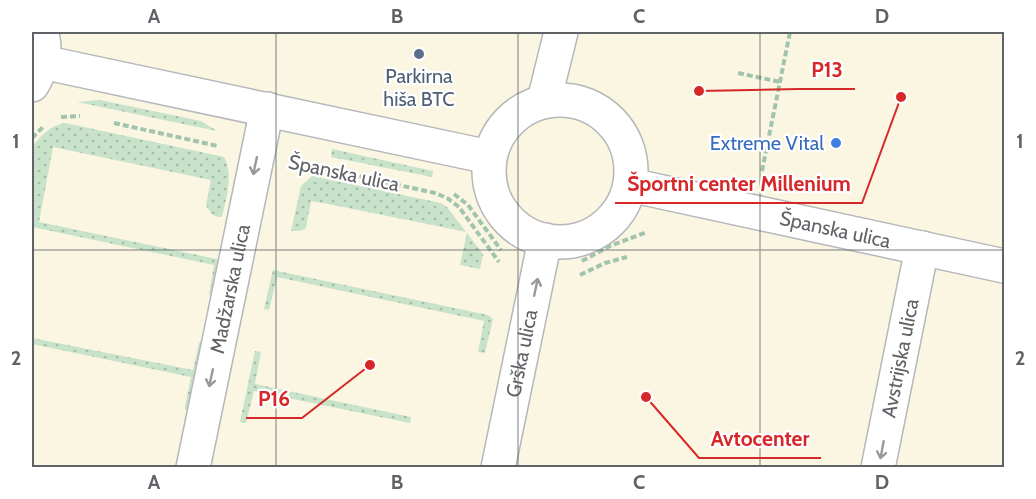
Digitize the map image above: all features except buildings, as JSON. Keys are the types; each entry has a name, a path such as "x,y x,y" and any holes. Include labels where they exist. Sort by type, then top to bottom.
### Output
{"street":[{"path":"544,101 561,32"},
{"path":"38,60 489,157"},
{"path":"567,100 587,105 606,117 620,133 629,153 630,185 627,198 618,213 604,227 588,237 569,242 529,236 512,224 498,208 490,188 487,171 493,144 505,125 523,109 544,101 567,100"},
{"name":"Madžarska ulica","path":"193,468 267,109"},
{"name":"Španska ulica","path":"630,185 1005,266"},
{"name":"Grška ulica","path":"498,468 545,240"},
{"name":"Avstrijska ulica","path":"878,468 922,248"}],"path":[{"path":"761,177 790,32"},
{"path":"738,73 780,82"},
{"path":"53,119 66,115 90,118"},
{"name":"Španska ulica","path":"114,123 414,188 447,198 459,207 496,259 504,266 538,278 563,281 605,263 627,257"},
{"path":"32,138 44,125"}],"shaded area":[{"path":"32,32 1004,32 1004,467 32,467"}],"green space":[{"path":"100,100 201,121 217,131 77,102"},
{"path":"65,123 224,157 228,171 228,187 222,217 216,217 206,205 211,180 53,147 39,222 217,259 219,260 213,298 209,294 214,265 32,227 32,147 46,132"},
{"path":"332,149 433,171 432,177 331,157"},
{"path":"312,176 441,203 447,207 466,232 311,201 306,228 291,231 301,186"},
{"path":"467,233 483,254 480,269 460,265"},
{"path":"273,270 488,315 493,319 485,353 478,352 484,321 277,277 269,310 264,309"},
{"path":"32,338 193,370 199,343 204,342 189,411 185,409 185,406 191,377 32,344"},
{"path":"255,351 261,352 255,384 411,417 410,423 254,391 246,423 240,422"}],"place":[{"name":"Parkirna hiša BTC","path":"419,54"},
{"name":"P13","path":"699,91"},
{"name":"Športni center Millenium","path":"901,97"},
{"name":"Extreme Vital","path":"836,143"},
{"name":"P16","path":"370,365"},
{"name":"Avtocenter","path":"646,397"}]}
